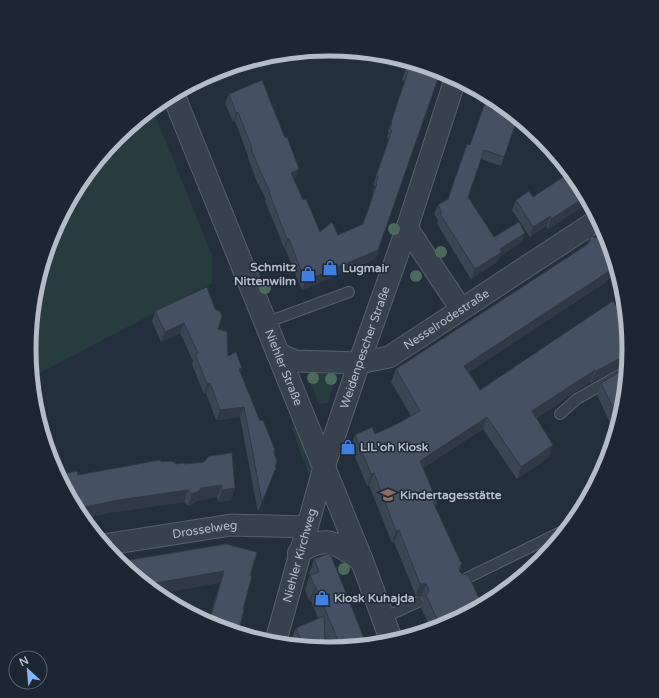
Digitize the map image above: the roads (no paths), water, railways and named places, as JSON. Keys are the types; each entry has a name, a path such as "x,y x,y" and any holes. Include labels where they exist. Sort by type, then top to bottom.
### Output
{"street":[{"name":"Weidenpescher Straße","path":"324,467 407,228 454,84"},
{"name":"Niehler Straße","path":"175,100 362,561 390,636"},
{"name":"Nesselrodestraße","path":"278,353 295,361 359,363 389,357 594,222"},
{"path":"407,228 461,309"},
{"name":"Niehler Kirchweg","path":"277,638 306,527 324,467"},
{"name":"Drosselweg","path":"110,544 231,525 306,527"},
{"path":"299,553 307,547 324,542 342,546 362,561"}],"lane":[{"path":"265,323 349,292"},
{"path":"560,414 577,399 621,374"},
{"path":"460,581 558,533"},
{"path":"383,618 418,602"}],"place":[{"name":"Lugmair","path":"330,268"},
{"name":"Schmitz Nittenwilm","path":"308,274"},
{"name":"LIL'oh Kiosk","path":"348,447"},
{"name":"Kindertagesstätte","path":"388,495"},
{"name":"Kiosk Kuhajda","path":"322,598"}]}
